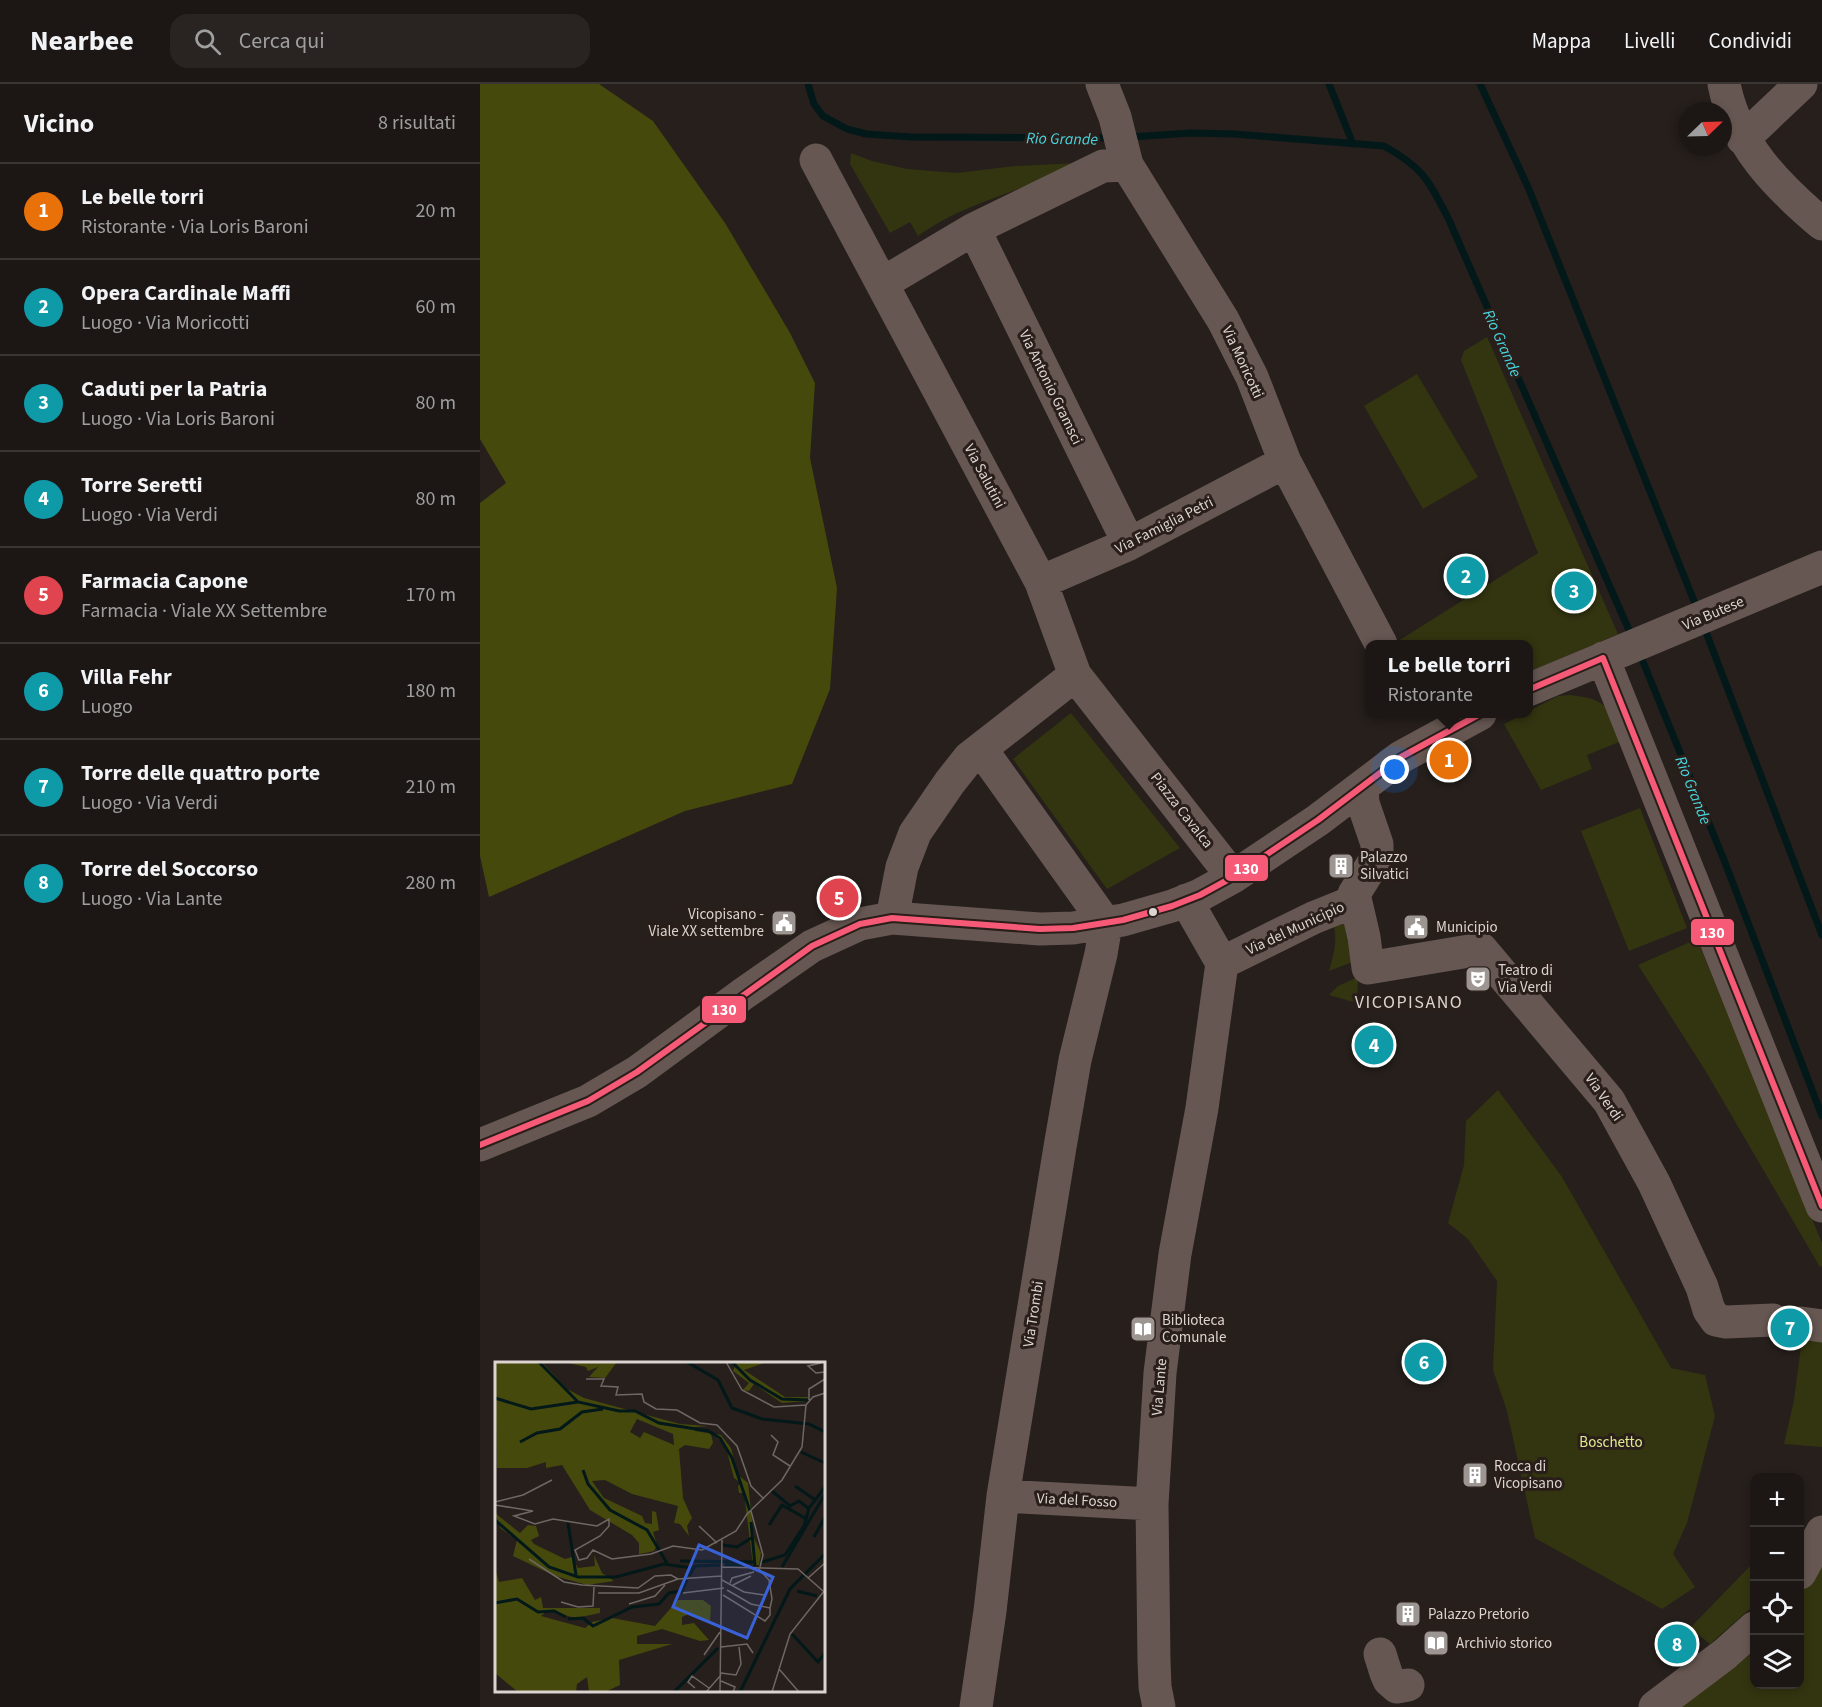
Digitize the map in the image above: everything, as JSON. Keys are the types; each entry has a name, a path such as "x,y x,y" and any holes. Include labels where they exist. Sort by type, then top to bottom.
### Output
{"street":[{"name":"Via Moricotti","path":"1102,84 1115,117 1126,161 1223,320 1252,377 1285,462 1379,640"},
{"path":"1724,84 1743,139 1790,196 1822,224"},
{"path":"1743,139 1801,84"},
{"name":"Via Salutini","path":"816,160 1041,582 1075,675"},
{"path":"883,283 974,229 1103,166 1126,161"},
{"name":"Via Antonio Gramsci","path":"974,229 1129,544"},
{"name":"Via Famiglia Petri","path":"1041,582 1129,544 1285,462"},
{"name":"Via Butese","path":"1533,688 1822,567"},
{"path":"1615,653 1822,1206"},
{"path":"892,918 902,867 915,833 950,782 969,758 1075,675"},
{"name":"Piazza Cavalca","path":"1075,675 1233,877"},
{"path":"480,1145 588,1101 638,1071 812,946 860,924 892,918 1040,929 1073,928 1106,924 1186,900 1233,877 1362,788 1401,757 1426,726 1461,718"},
{"path":"981,748 1106,924"},
{"name":"Via del Municipio","path":"1222,963 1313,918 1355,901 1354,894 1358,884 1377,857 1377,844 1363,803 1362,788"},
{"path":"1186,900 1222,963"},
{"name":"Via Verdi","path":"1355,901 1368,968 1481,949 1609,1101 1654,1183 1685,1250 1709,1310 1716,1320 1799,1323"},
{"name":"Via Trombi","path":"976,1707 1003,1496 1075,1060 1106,924"},
{"name":"Via Lante","path":"1159,1707 1155,1687 1154,1660 1152,1504 1154,1437 1167,1313 1202,1108 1222,963"},
{"name":"Via del Fosso","path":"1003,1496 1152,1504"},
{"path":"1804,1566 1822,1532"},
{"path":"1654,1707 1750,1632"},
{"path":"1380,1654 1389,1680 1397,1687 1408,1685"}],"green space":[{"path":"851,153 872,161 907,169 957,173 1015,166 1078,163 961,211 918,236 910,222 890,233 850,164"},
{"path":"1487,337 1618,634 1533,670 1533,640 1400,640 1538,553 1461,360 1464,351"},
{"path":"1417,374 1478,477 1423,509 1364,406"},
{"path":"1569,695 1599,702 1610,712 1624,740 1587,755 1592,769 1541,790 1504,724 1516,718 1533,718 1533,709 1558,696"},
{"path":"1071,713 1180,848 1107,889 1013,759"},
{"path":"1640,808 1687,928 1629,951 1581,831"},
{"path":"1346,908 1355,961 1329,971 1335,941 1333,923"},
{"path":"1697,939 1822,1243 1822,1266 1820,1267 1705,1070 1638,965"},
{"path":"1358,977 1357,1003 1329,995 1338,986"},
{"name":"Boschetto","path":"1498,1090 1562,1177 1671,1368 1705,1375 1715,1416 1687,1523 1673,1554 1695,1587 1662,1609 1535,1538 1507,1411 1493,1370 1497,1281 1468,1239 1448,1223 1464,1165 1466,1121"},
{"path":"1803,1331 1822,1340 1822,1447 1784,1444 1794,1400"},
{"path":"1822,1553 1822,1707 1679,1707 1750,1652 1750,1689 1804,1689 1804,1587"},
{"path":"1750,1566 1750,1609 1710,1644 1690,1628"}],"shaded area":[{"path":"480,84 599,84 653,121 725,223 790,333 815,383 810,458 837,588 830,689 792,784 685,811 489,897 480,856 480,503 506,483 480,439"}],"waterway":[{"name":"Rio Grande","path":"808,84 814,104 823,116 847,129 866,134 911,137 1110,138"},
{"path":"1329,84 1353,144"},
{"path":"1480,84 1528,187 1698,611"},
{"name":"Rio Grande","path":"1130,137 1191,133 1234,134 1384,146 1417,169 1430,185 1449,220 1632,637"},
{"path":"1704,627 1822,935"},
{"name":"Rio Grande","path":"1639,652 1724,860 1822,1116"}],"transit line":[{"name":"130","path":"1603,658 1822,1206"},
{"name":"130","path":"1533,688 1603,658"},
{"name":"130","path":"480,1145 588,1101 637,1072 812,946 860,924 892,918 1040,929 1073,928 1123,920 1172,906 1200,895 1233,877 1318,820 1401,757 1473,718"}],"place":[{"name":"Opera Cardinale Maffi","path":"1466,576"},
{"name":"Caduti per la Patria","path":"1574,591"},
{"name":"Le belle torri","path":"1449,760"},
{"name":"Palazzo Silvatici","path":"1341,866"},
{"name":"Farmacia Capone","path":"839,898"},
{"name":"Vicopisano - Viale XX settembre","path":"784,923"},
{"name":"Municipio","path":"1416,927"},
{"name":"Teatro di Via Verdi","path":"1478,979"},
{"name":"Torre Seretti","path":"1374,1045"},
{"name":"Torre delle quattro porte","path":"1790,1328"},
{"name":"Biblioteca Comunale","path":"1143,1329"},
{"name":"Villa Fehr","path":"1424,1362"},
{"name":"Rocca di Vicopisano","path":"1475,1475"},
{"name":"Palazzo Pretorio","path":"1408,1614"},
{"name":"Archivio storico","path":"1436,1643"},
{"name":"Torre del Soccorso","path":"1677,1644"}],"district":[{"name":"VICOPISANO","path":"1409,1002"}]}
